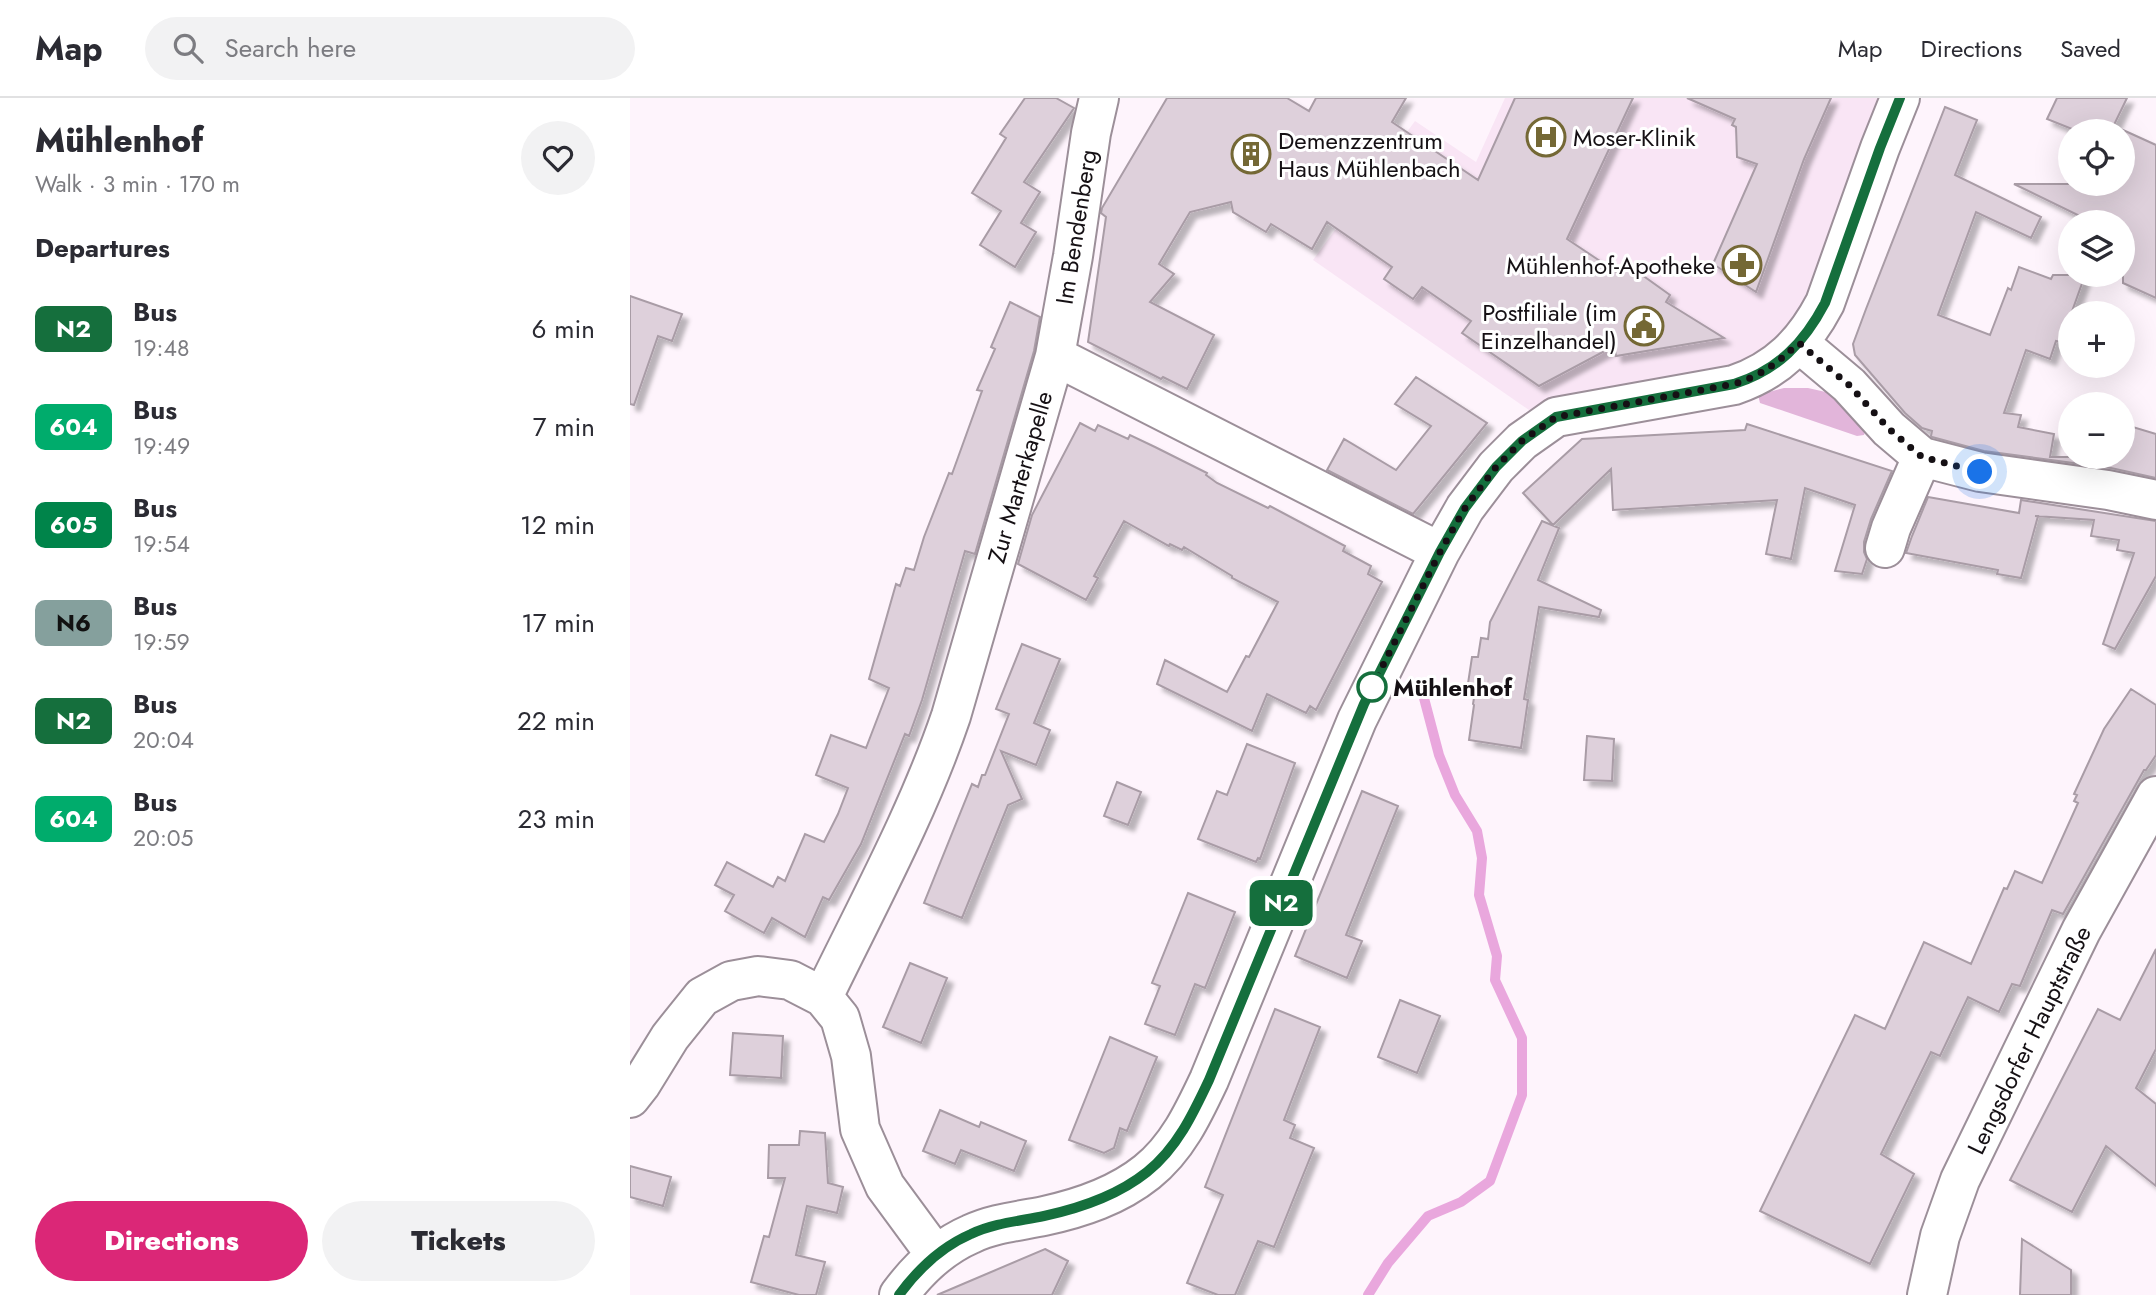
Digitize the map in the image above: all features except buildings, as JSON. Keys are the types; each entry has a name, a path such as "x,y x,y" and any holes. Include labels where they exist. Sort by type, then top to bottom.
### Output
{"street":[{"name":"Im Bendenberg","path":"1055,356 1099,98"},
{"path":"899,1295 910,1279 935,1254 971,1233 1003,1223 1087,1205 1129,1185 1149,1171 1171,1148 1192,1117 1209,1080 1357,720 1440,552 1465,508 1496,467 1522,441 1556,417 1734,384 1755,378 1776,365 1813,326 1825,303 1900,98"},
{"path":"1799,343 1849,385 1889,429 1922,457 1980,472 2108,490 2156,500"},
{"name":"Zur Marterkapelle","path":"822,997 936,759 951,716 1055,356 1440,552"},
{"path":"1885,548 1922,457"},
{"name":"Lengsdorfer Hauptstraße","path":"1927,1295 1940,1236 1965,1169 2081,932 2156,796"},
{"path":"630,1098 670,1037 702,997 731,981 758,976 790,980 822,997 841,1018 851,1056 860,1129 885,1186 935,1254"}],"shaded area":[{"path":"1505,98 1895,98 1804,326 1730,376 1529,410 1313,260 1415,121 1476,162"},
{"path":"1784,388 1808,388 1830,393 1866,428 1864,435 1857,436 1760,403 1758,395"}],"waterway":[{"path":"1368,1295 1388,1263 1428,1216 1461,1202 1490,1181 1522,1095 1522,1038 1495,980 1497,956 1479,895 1482,858 1477,831 1455,795 1439,755 1420,683"}],"bus line":[{"name":"N2","path":"899,1295 910,1279 935,1254 971,1233 1003,1223 1087,1205 1129,1185 1149,1171 1171,1148 1192,1117 1209,1080 1357,720 1389,651 1465,508 1496,467 1522,441 1556,417 1708,391 1755,378 1776,365 1813,326 1825,303 1900,98"}],"place":[{"name":"Moser-Klinik","path":"1546,137"},
{"name":"Demenzzentrum Haus Mühlenbach","path":"1251,154"},
{"name":"Mühlenhof-Apotheke","path":"1742,265"},
{"name":"Postfiliale (im Einzelhandel)","path":"1644,326"},
{"name":"Mühlenhof","path":"1372,687"}],"route":[{"path":"1372,687 1465,508 1496,467 1522,441 1556,417 1708,391 1755,378 1776,365 1799,343 1849,385 1889,429 1922,457 1980,472"}]}
